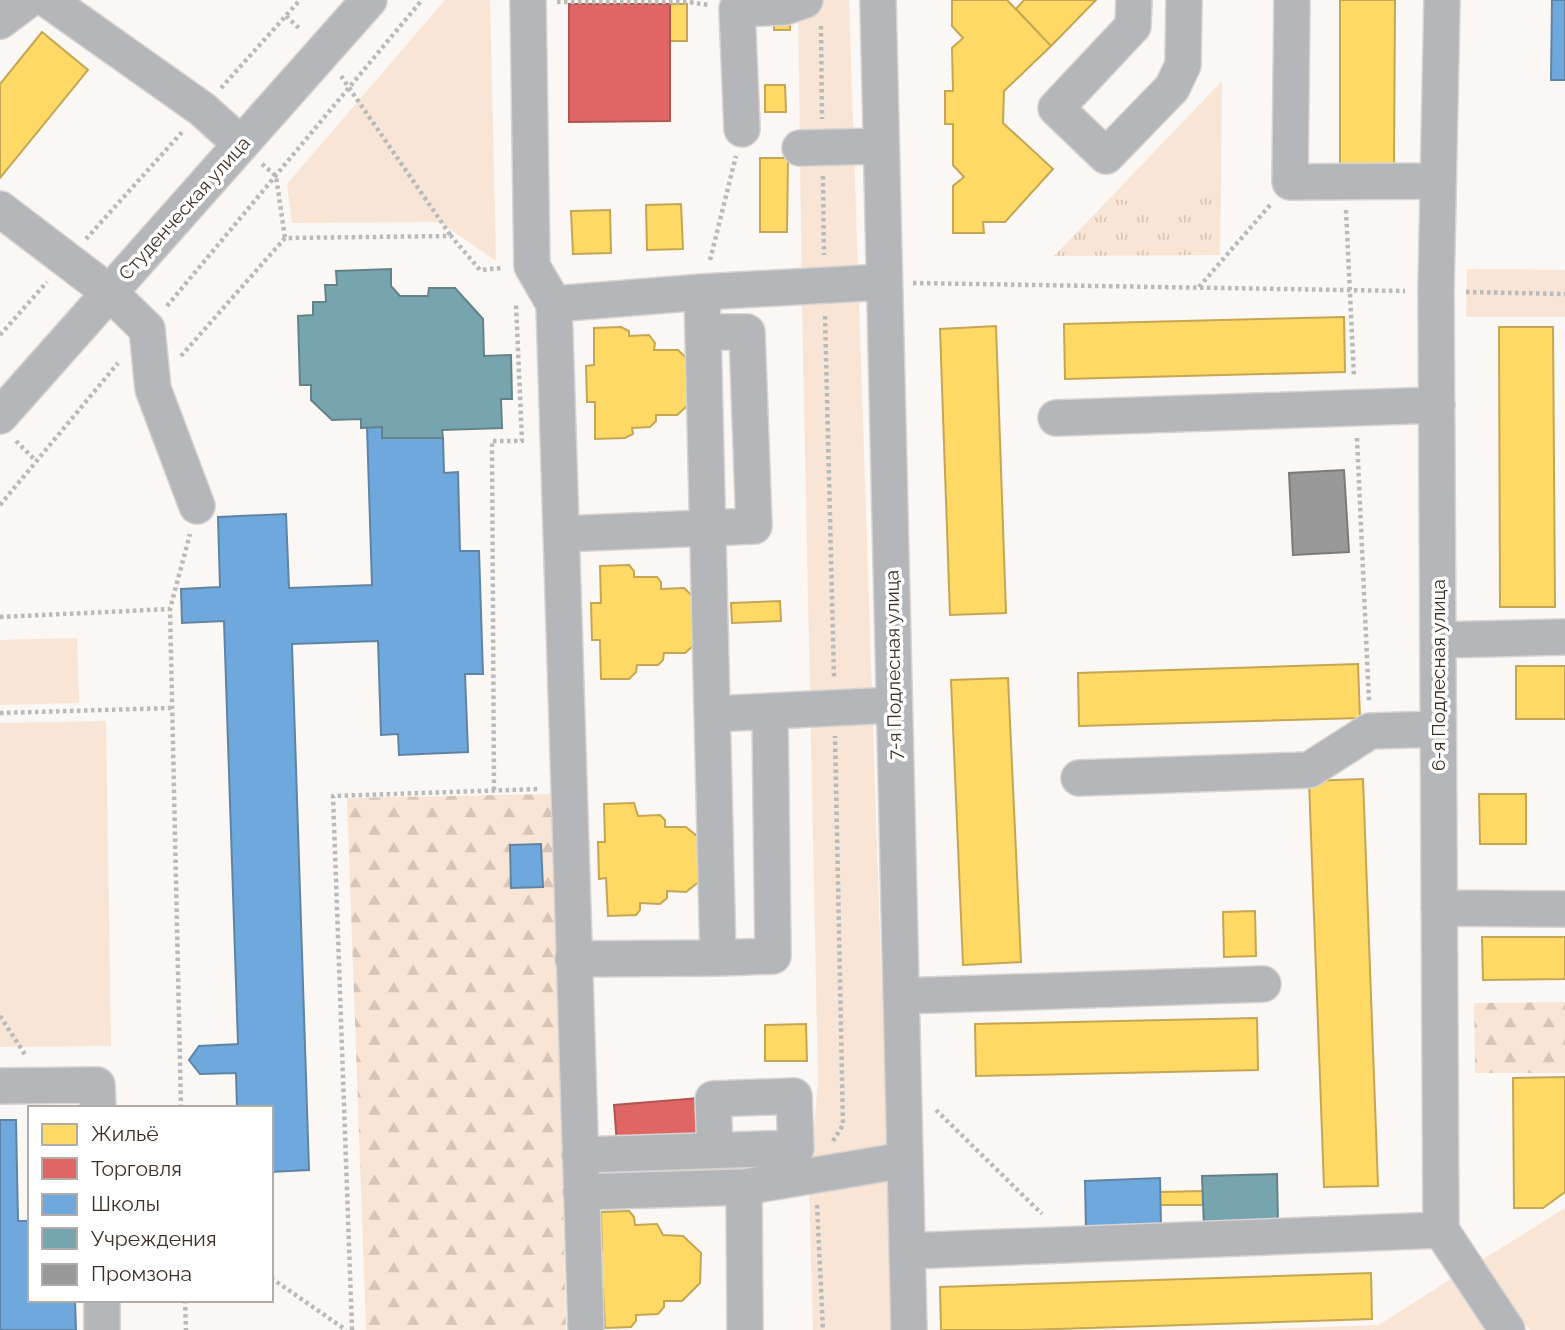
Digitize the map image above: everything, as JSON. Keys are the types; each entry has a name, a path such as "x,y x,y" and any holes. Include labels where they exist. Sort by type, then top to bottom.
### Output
{"street":[{"path":"0,21 28,0"},
{"path":"48,0 202,109 241,144"},
{"name":"Студенческая улица","path":"0,416 369,0"},
{"name":"7-я Подлесная улица","path":"878,0 909,1330"},
{"path":"1134,0 1133,26 1056,108 1105,156 1172,88 1183,65 1184,0"},
{"path":"1292,0 1290,182 1437,181"},
{"name":"6-я Подлесная улица","path":"1441,1230 1436,292 1442,0"},
{"path":"528,2 524,267 554,304 586,1330"},
{"path":"742,129 737,9 813,7"},
{"path":"811,148 881,146"},
{"path":"0,209 109,292 147,329 153,388 197,506"},
{"path":"554,304 702,292 884,282"},
{"path":"702,292 718,958"},
{"path":"561,534 754,526 747,332 703,332"},
{"path":"1056,418 1437,405"},
{"path":"1438,640 1565,638"},
{"path":"712,714 894,705"},
{"path":"573,959 773,956 770,712"},
{"path":"1079,778 1309,770 1370,732 1438,729"},
{"path":"1439,908 1565,909"},
{"path":"901,996 1263,984"},
{"path":"0,1086 97,1085 98,1106"},
{"path":"580,1155 715,1150"},
{"path":"581,1192 744,1187 905,1160"},
{"path":"744,1187 745,1330"},
{"path":"907,1251 1441,1230 1507,1330"},
{"path":"102,1302 102,1330"}],"path":[{"path":"0,335 300,0"},
{"path":"0,505 422,0"},
{"path":"528,2 689,2 737,9"},
{"path":"813,7 811,148 824,285 842,1125 815,1175 823,1330"},
{"path":"324,50 451,236 480,270 524,267 522,441 492,441 494,790"},
{"path":"702,292 742,129"},
{"path":"276,176 285,238"},
{"path":"1199,288 1290,182"},
{"path":"1345,182 1370,732"},
{"path":"153,388 285,238 451,236"},
{"path":"884,282 1565,294"},
{"path":"181,1106 170,609 197,506"},
{"path":"0,617 170,609"},
{"path":"0,713 172,708"},
{"path":"352,1330 333,796 568,788"},
{"path":"0,1016 46,1086"},
{"path":"903,1077 1073,1244"},
{"path":"273,1279 346,1330"},
{"path":"186,1302 186,1330"}],"green space":[{"path":"445,0 490,0 496,261 440,222 292,223 287,184"},
{"path":"798,0 849,0 893,1330 813,1330 809,1192 818,1080"},
{"path":"1222,81 1221,184 1187,204 1145,206 1111,197"},
{"path":"1221,184 1220,255 1054,256 1111,197 1145,206 1187,204"},
{"path":"1467,269 1565,270 1565,317 1466,317"},
{"path":"77,638 79,703 0,705 0,640"},
{"path":"106,721 111,1046 0,1047 0,723"},
{"path":"553,794 566,1330 366,1330 347,798"},
{"path":"1565,1002 1565,1073 1475,1073 1474,1003"},
{"path":"1565,1208 1565,1330 1530,1330 1477,1263"},
{"path":"1454,1277 1492,1330 1371,1330"},
{"path":"1378,1325 1371,1330 1245,1330"}],"building: Жильё":[{"path":"952,0 1007,0 1051,46 1004,91 1003,123 1053,169 1005,222 983,222 984,233 953,233 953,186 964,177 953,165 953,124 945,124 945,91 953,91 952,48 963,38 952,26"},
{"path":"1024,0 1096,0 1051,46 1016,9"},
{"path":"1340,0 1395,0 1394,167 1340,167"},
{"path":"670,4 687,4 687,41 670,41"},
{"path":"774,11 790,11 790,30 774,30"},
{"path":"42,32 88,70 0,178 0,84"},
{"path":"765,85 785,85 786,112 765,112"},
{"path":"760,158 788,158 787,232 760,232"},
{"path":"681,204 683,249 647,250 646,205"},
{"path":"610,210 611,253 573,254 571,211"},
{"path":"1344,317 1345,372 1065,379 1064,324"},
{"path":"996,326 1006,613 950,615 940,329"},
{"path":"621,327 629,331 629,336 649,335 655,343 654,350 678,350 696,367 696,398 677,415 656,415 656,421 650,427 632,428 633,434 625,438 595,439 595,402 587,402 586,366 594,365 594,328"},
{"path":"1499,327 1553,327 1555,607 1500,607"},
{"path":"629,565 634,571 634,577 657,577 661,582 661,589 684,588 700,603 701,639 685,653 664,653 663,660 658,665 637,665 636,672 629,679 601,679 600,640 592,640 591,603 601,603 600,566"},
{"path":"780,601 781,621 732,623 731,603"},
{"path":"1358,664 1360,718 1079,726 1078,673"},
{"path":"1516,666 1565,666 1565,719 1516,719"},
{"path":"1008,678 1021,962 963,965 951,680"},
{"path":"1363,779 1378,1186 1324,1187 1309,781"},
{"path":"1479,794 1526,794 1526,844 1480,844"},
{"path":"634,803 638,816 660,815 665,820 665,827 686,827 704,842 706,876 686,892 667,891 667,898 660,904 640,903 640,910 636,915 608,916 606,878 599,879 598,842 605,842 604,804"},
{"path":"1255,911 1256,956 1224,957 1223,912"},
{"path":"1482,937 1565,937 1565,979 1483,980"},
{"path":"1257,1018 1258,1070 976,1076 975,1024"},
{"path":"806,1024 807,1061 765,1061 765,1025"},
{"path":"1565,1077 1565,1192 1543,1208 1514,1208 1513,1078"},
{"path":"1203,1191 1203,1205 1160,1205 1160,1192"},
{"path":"629,1211 634,1217 635,1225 657,1224 663,1235 683,1236 701,1253 700,1283 682,1301 664,1301 664,1307 658,1314 636,1315 636,1321 631,1327 605,1328 603,1289 595,1289 593,1251 602,1250 601,1212"},
{"path":"1371,1273 1372,1319 1025,1330 941,1330 940,1287"}],"building: Торговля":[{"path":"569,4 670,4 670,121 569,122"},
{"path":"699,1098 702,1137 617,1144 614,1105"}],"building: Школы":[{"path":"1552,0 1565,0 1565,80 1551,80"},
{"path":"367,427 382,427 382,438 443,438 444,473 458,472 460,551 479,551 483,674 465,674 468,752 399,755 398,734 381,735 378,641 292,644 309,1170 273,1172 273,1106 237,1106 236,1073 200,1074 189,1060 199,1046 238,1044 224,621 182,623 181,589 220,587 218,517 286,514 289,588 372,585"},
{"path":"541,844 543,887 511,888 510,845"},
{"path":"0,1120 16,1120 18,1221 28,1221 28,1302 75,1302 76,1330 0,1330"},
{"path":"1160,1178 1161,1227 1086,1230 1085,1181"}],"building: Учреждения":[{"path":"391,269 391,286 400,296 428,296 429,288 455,288 483,319 484,356 511,355 512,399 501,399 502,428 442,430 443,438 382,438 382,427 361,428 361,419 332,420 311,400 311,385 300,385 298,316 313,315 313,302 326,302 325,285 337,285 336,271"},
{"path":"1277,1174 1278,1225 1204,1227 1202,1176"}],"building: Промзона":[{"path":"1344,470 1349,552 1293,555 1289,473"}]}
